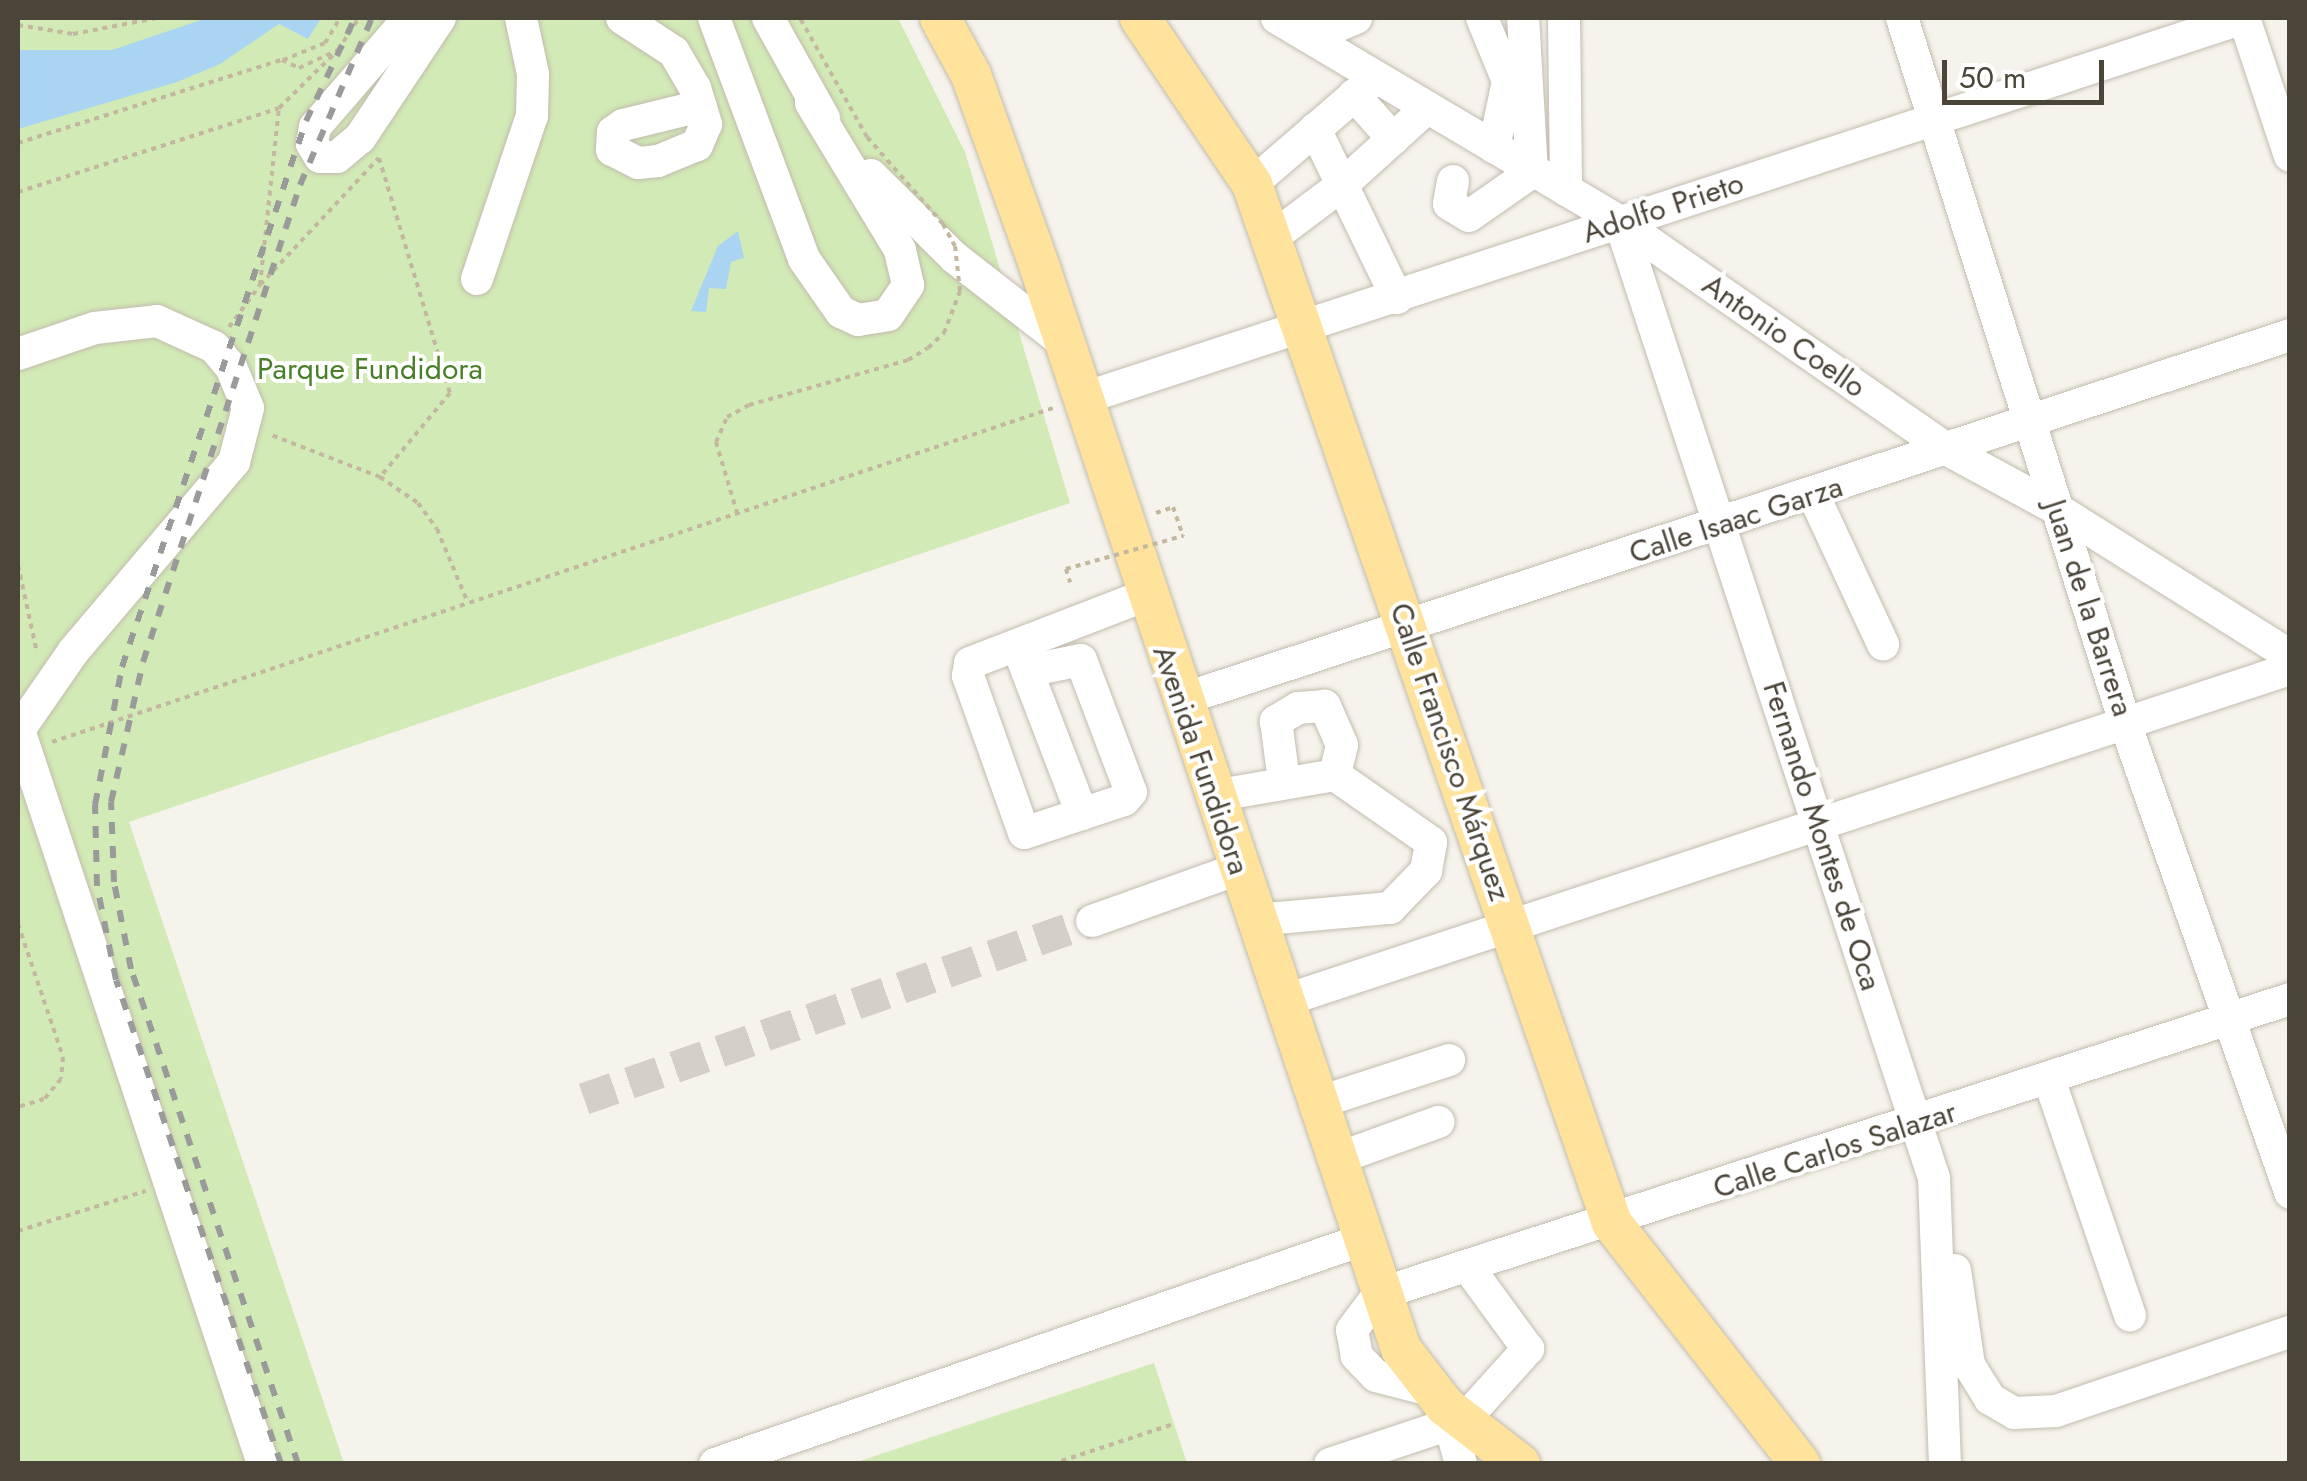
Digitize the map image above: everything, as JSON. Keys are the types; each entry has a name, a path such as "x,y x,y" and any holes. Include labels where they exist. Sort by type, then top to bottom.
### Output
{"main road":[{"name":"Avenida Fundidora","path":"940,18 970,76 1063,342 1379,1294 1401,1348 1448,1410 1520,1464"},
{"path":"957,18 970,76"},
{"name":"Calle Francisco Márquez","path":"1140,18 1252,184 1273,237 1612,1223 1800,1464"}],"street":[{"path":"428,21 465,18"},
{"path":"478,279 532,116 533,74 520,18"},
{"path":"622,18 674,52 700,106"},
{"path":"714,18 804,258 842,312 874,319 902,302 908,285 904,260 811,102 768,18"},
{"name":"Antonio Coello","path":"1277,18 1312,38 1364,87 1427,108 1620,222 1948,450 2057,509 2290,656"},
{"path":"1312,38 1356,18"},
{"path":"1482,18 1518,84 1494,148"},
{"path":"1453,181 1448,204 1469,216 1532,172 1518,84 1523,18"},
{"path":"1564,18 1566,190"},
{"name":"Juan de la Barrera","path":"1902,18 2126,726 2226,1021 2290,1193"},
{"path":"2244,18 2290,156"},
{"name":"Adolfo Prieto","path":"1082,399 2244,18"},
{"path":"1252,184 1364,87 1392,138"},
{"path":"811,102 904,210 1063,342"},
{"path":"1273,237 1342,185 1427,108"},
{"path":"1315,129 1396,298"},
{"name":"Fernando Montes de Oca","path":"1620,222 1934,1178 1944,1464"},
{"path":"18,354 135,321 180,328 214,347 243,389 248,426 234,462 30,708 20,730 23,752 263,1464"},
{"name":"Calle Isaac Garza","path":"1180,700 1948,450 2290,334"},
{"path":"1814,494 1883,644"},
{"path":"1022,658 1149,604"},
{"path":"980,656 1022,658 1073,657 1085,668 1131,792 1124,800 1024,833 968,676 980,656"},
{"path":"1022,658 1082,814"},
{"path":"1305,661 1342,746 1335,775"},
{"path":"1282,1001 2290,669"},
{"path":"1284,781 1276,722 1298,708 1325,706"},
{"path":"1213,796 1335,775 1431,842 1426,871 1390,908 1255,920"},
{"path":"1092,920 1238,869"},
{"name":"Calle Carlos Salazar","path":"1379,1294 1612,1223 2290,999"},
{"path":"1317,1103 1449,1060"},
{"path":"2049,1079 2130,1316"},
{"path":"1336,1160 1438,1122"},
{"path":"1934,1178 1970,1365 1990,1398 2014,1414 2056,1412 2290,1332"},
{"path":"715,1464 1362,1240"},
{"path":"1330,1464 1366,1458 1448,1410 1528,1349 1468,1267"},
{"path":"1440,1464 1448,1410"},
{"path":"1448,1410 1461,1464"}],"path":[{"path":"41,29 43,18"},
{"path":"18,25 73,34 156,18"},
{"path":"18,142 307,52 324,43 340,18"},
{"path":"18,192 279,108 338,50 359,18"},
{"path":"737,514 716,442 727,417 749,405 882,368 928,348 944,333 960,292 955,246 943,224 868,138 800,18"},
{"path":"282,60 299,68 338,50"},
{"path":"260,286 279,108"},
{"path":"214,347 260,286 379,158 450,392 380,477"},
{"path":"23,752 1082,399"},
{"path":"248,426 380,477 418,503 437,529 468,603"},
{"path":"1070,582 1066,569 1182,536 1173,507 1122,523"},
{"path":"18,566 39,662"},
{"path":"18,924 63,1058 61,1079 52,1089 18,1108"},
{"path":"18,1232 169,1184"},
{"path":"1052,1464 1174,1424"}],"green space":[{"name":"Parque Fundidora","path":"18,18 898,18 965,152 1070,503 129,822 344,1463 18,1463"},
{"path":"1154,1363 1187,1463 854,1463"}],"water":[{"path":"207,18 321,18 308,39 279,24 220,64 177,82 18,129 18,50 112,50"},
{"path":"738,231 744,258 731,262 726,289 709,288 706,312 691,311 718,246"}],"tunnel":[{"path":"584,1099 1092,921"}],"railway":[{"path":"281,1464 116,980 97,886 95,805 122,667 306,121 355,18"},
{"path":"298,1464 131,969 114,882 111,802 143,662 300,185 372,18"}]}
